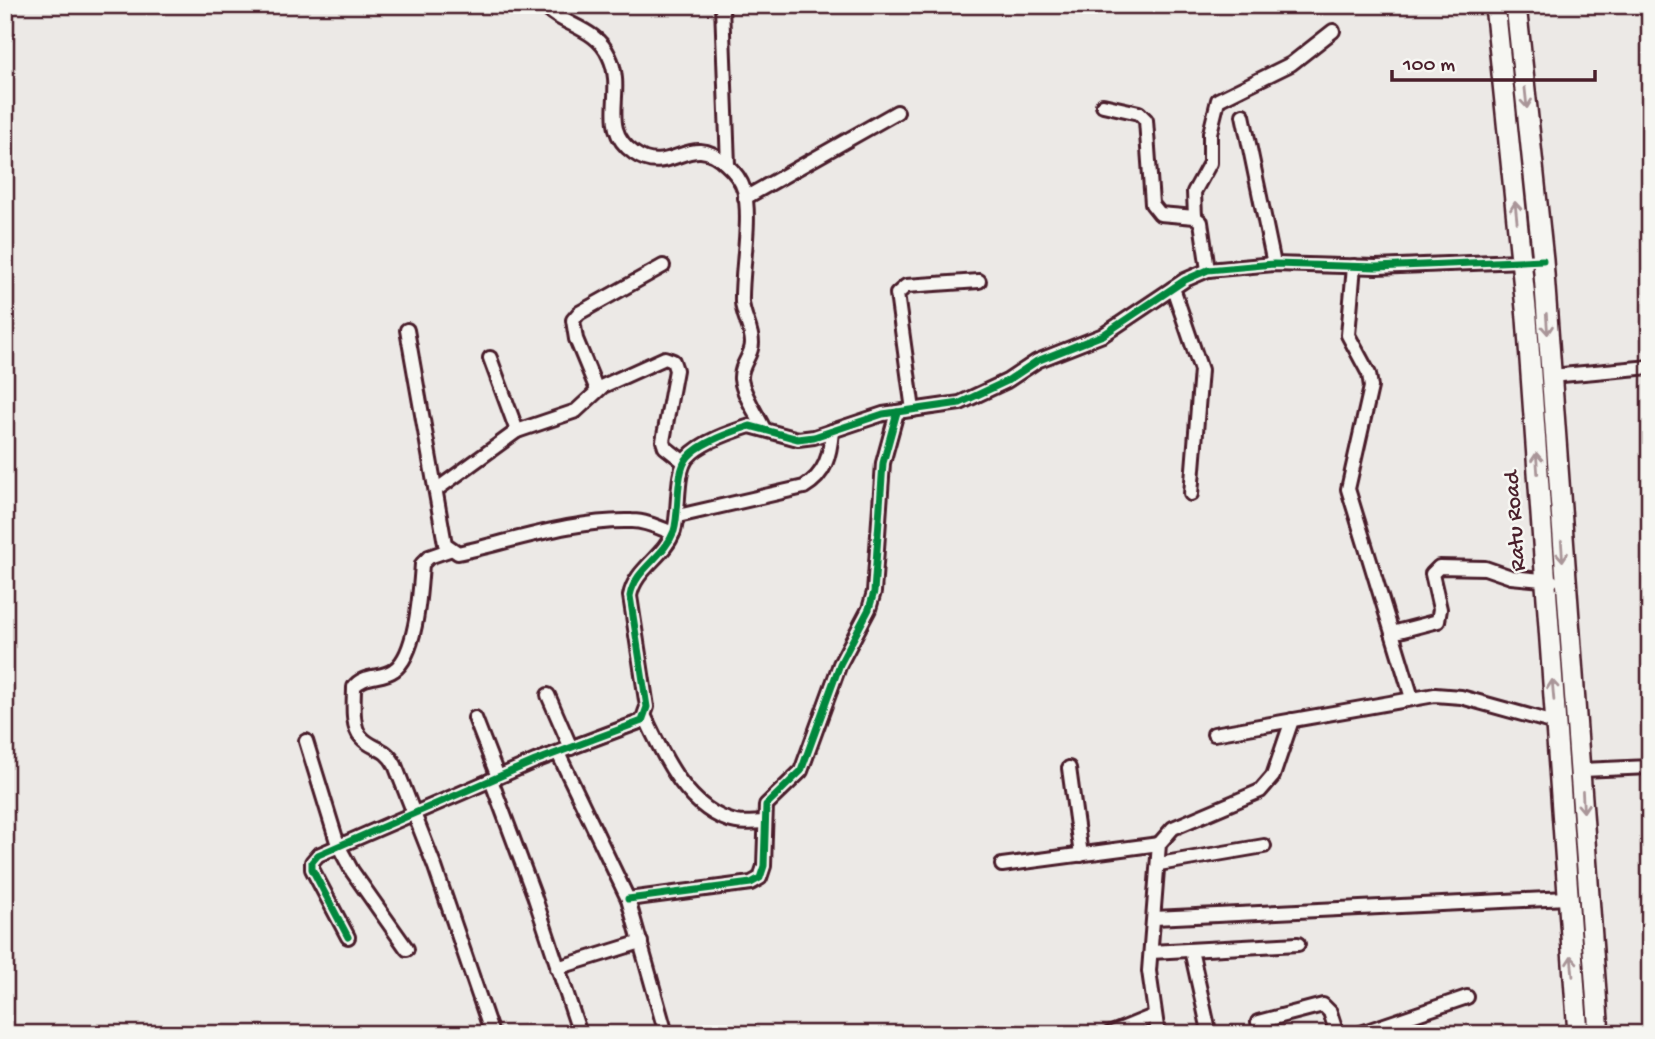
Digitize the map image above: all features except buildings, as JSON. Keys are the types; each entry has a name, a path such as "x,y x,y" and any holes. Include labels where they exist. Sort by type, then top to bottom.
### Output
{"main road":[{"name":"Ratu Road","path":"1495,5 1521,262 1578,1034"},
{"name":"Ratu Road","path":"1517,5 1543,260 1564,583 1582,770 1587,898 1599,1034"}],"street":[{"path":"543,5 591,34 603,46 618,84 613,128 622,144 649,160 670,160 696,149 717,155 738,177 745,198 742,304 752,346 742,369 741,380 763,427"},
{"path":"722,6 728,165"},
{"path":"1208,270 1204,230 1195,217 1194,192 1211,158 1210,133 1218,100 1291,65 1333,31"},
{"path":"1103,105 1139,113 1146,120 1154,209 1168,216 1195,217"},
{"path":"745,198 897,113"},
{"path":"1243,115 1274,264"},
{"path":"348,937 312,869 314,858 338,845 570,748 639,725 645,717 647,707 630,596 633,582 665,549 673,533 678,516 684,462 697,450 750,426 763,427 789,439 814,437 851,423 897,412 949,406 971,399 1037,361 1103,335 1173,288 1208,270 1274,264 1354,266 1543,260"},
{"path":"597,390 576,339 573,320 579,313 663,266"},
{"path":"1354,266 1348,335 1369,374 1371,387 1348,489 1412,698"},
{"path":"913,410 897,294 906,286 979,281"},
{"path":"1173,288 1201,370 1191,494"},
{"path":"407,330 445,544 449,550 458,554 559,530 616,522 645,522 673,533"},
{"path":"490,358 517,430"},
{"path":"436,490 517,430 576,411 587,404 597,390 665,359 673,361 675,377 663,441 665,447 684,462"},
{"path":"1551,376 1650,367"},
{"path":"628,899 756,881 764,866 766,805 770,798 801,771 839,664 869,609 874,592 883,463 897,412"},
{"path":"678,516 804,487 813,482 827,464 832,431"},
{"path":"449,550 429,557 422,564 419,607 398,666 389,673 363,679 354,687 358,734 390,756 415,813 492,1034"},
{"path":"1392,634 1438,621 1440,609 1432,574 1439,568 1485,568 1511,577 1564,583"},
{"path":"548,695 570,748"},
{"path":"1214,734 1435,695 1461,697 1555,723"},
{"path":"645,717 670,765 698,799 721,816 737,822 764,822"},
{"path":"475,718 580,1034"},
{"path":"1002,865 1159,844 1174,828 1260,791 1273,776 1292,720"},
{"path":"306,741 338,845 352,871 407,948"},
{"path":"558,753 628,899 666,1034"},
{"path":"1582,770 1650,767"},
{"path":"1069,768 1081,855"},
{"path":"1157,1034 1149,981 1159,844"},
{"path":"1159,864 1264,845"},
{"path":"1154,918 1567,898"},
{"path":"557,968 641,942"},
{"path":"1151,952 1298,944"},
{"path":"1191,950 1209,1031"},
{"path":"1358,1034 1467,997"},
{"path":"1258,1022 1323,1005 1330,1012 1337,1034"},
{"path":"1109,1034 1153,1016"}],"cycle path":[{"path":"348,937 312,869 312,862 318,855 535,761 642,721 647,707 630,596 643,570 664,549 674,531 679,481 684,463 708,442 750,426 798,439 814,437 883,414 960,403 1007,381 1037,361 1103,335 1185,280 1208,270 1274,264 1376,267 1543,260"},
{"path":"628,899 751,883 760,878 764,866 766,805 801,771 840,664 869,609 874,592 883,463 897,412"}]}
